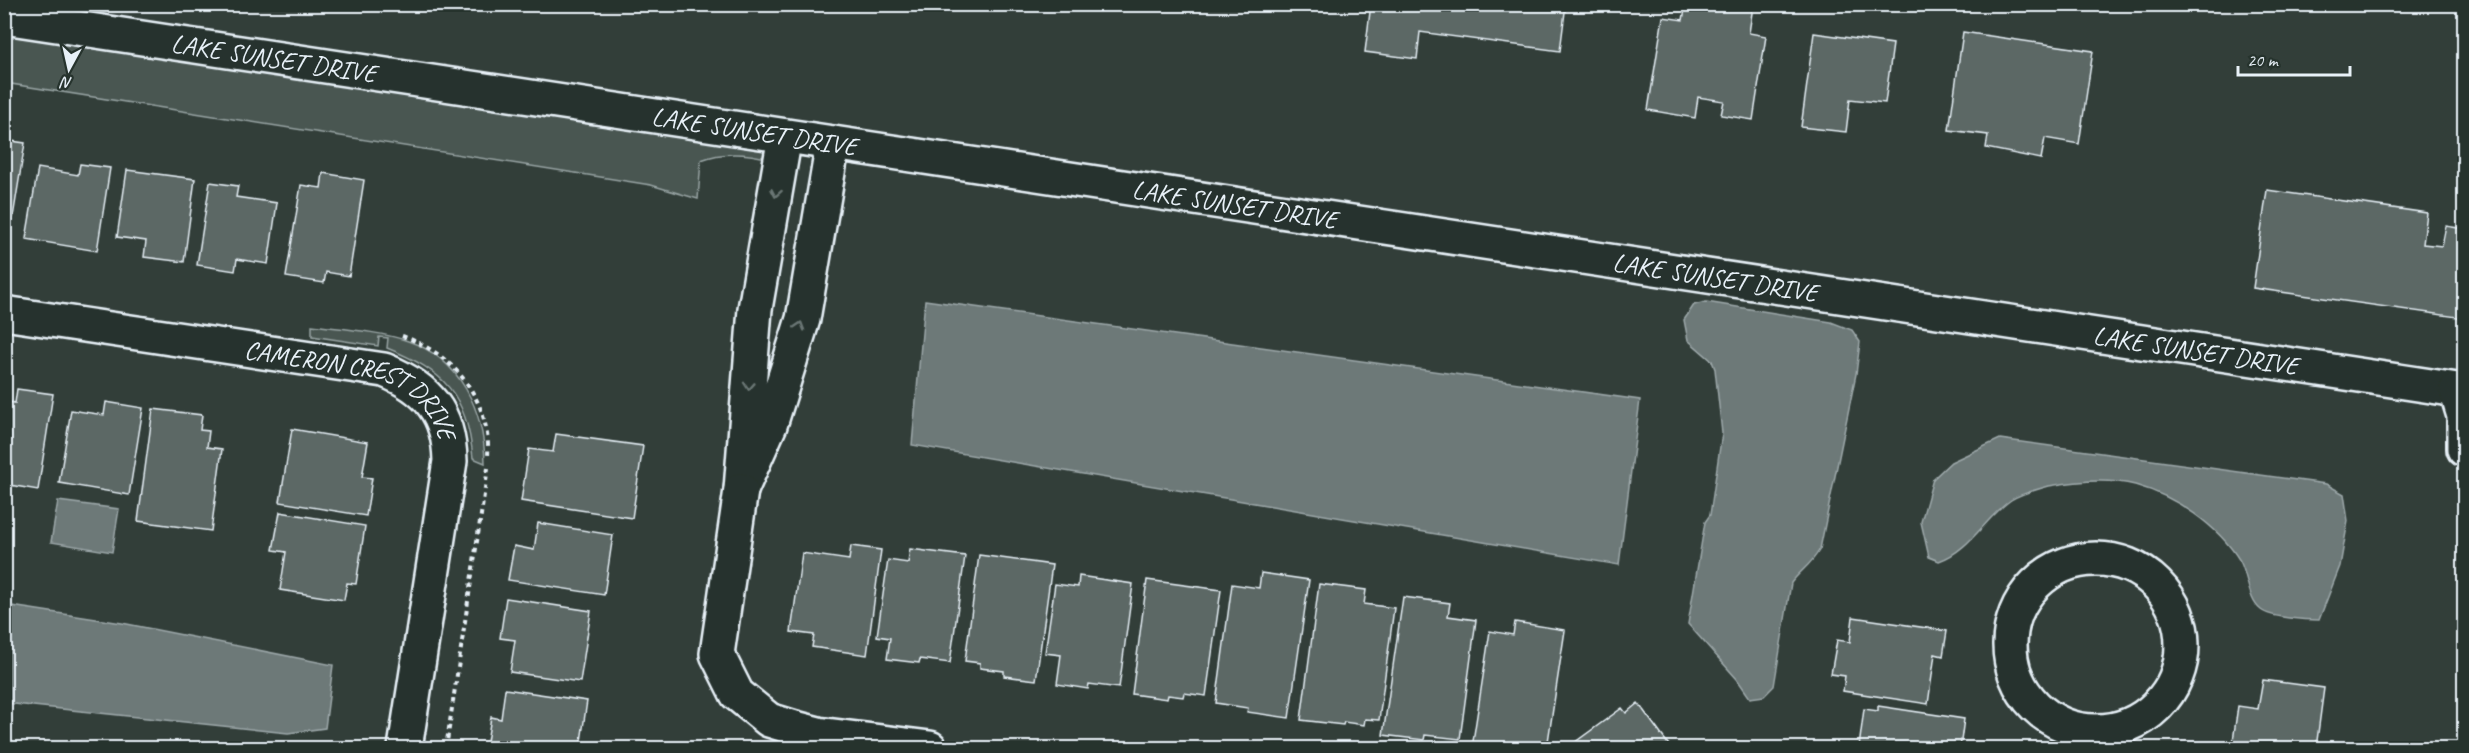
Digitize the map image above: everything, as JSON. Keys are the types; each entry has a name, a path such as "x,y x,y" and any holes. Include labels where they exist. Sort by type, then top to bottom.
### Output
{"street":[{"name":"LAKE SUNSET DRIVE","path":"4,17 2460,391"},
{"path":"785,136 754,309 741,490 717,654 737,694 769,720 818,734 892,746 930,748"},
{"path":"741,490 770,425 803,319 833,143"},
{"name":"CAMERON CREST DRIVE","path":"4,313 384,370 404,378 423,392 436,406 449,441 450,461 405,748"},
{"path":"2460,391 2464,416 2464,449"},
{"path":"2104,559 2133,567 2156,583 2172,604 2181,629 2182,656 2174,682 2159,704 2138,721 2084,740 2032,705 2016,680 2009,650 2012,621 2025,594 2047,573 2074,561 2104,559"}],"path":[{"path":"395,334 430,349 460,374 481,407 486,428 488,474 446,748"}],"shaded area":[{"path":"4,35 539,112 794,153 790,165 746,154 723,154 701,160 698,199 651,185 5,83"},
{"path":"925,300 1640,400 1619,565 912,445"},
{"path":"1706,302 1831,322 1852,330 1860,342 1856,374 1820,549 1791,583 1774,686 1764,696 1750,698 1737,679 1688,624 1705,522 1710,515 1722,433 1715,369 1712,361 1688,340 1684,320 1694,305"},
{"path":"312,325 397,338 426,349 442,360 466,389 474,406 484,444 485,463 473,458 465,417 458,401 438,376 424,366 387,348 388,338 379,337 378,346 312,336"},
{"path":"2000,439 2326,484 2344,494 2348,521 2340,566 2319,620 2280,617 2261,610 2253,600 2240,561 2220,535 2180,504 2150,490 2125,483 2092,481 2070,483 2049,486 2024,494 2002,507 1968,542 1950,556 1939,561 1929,557 1921,522 1933,479 1951,462"},
{"path":"58,501 119,509 112,552 51,542"},
{"path":"5,605 122,623 333,665 325,728 288,733 5,703"}],"building":[{"path":"1371,4 1566,4 1560,51 1420,32 1417,59 1365,52"},
{"path":"1686,4 1753,6 1749,33 1766,36 1753,120 1721,115 1724,101 1698,97 1695,118 1648,110 1663,17 1683,20"},
{"path":"1963,32 2093,51 2079,144 2045,138 2041,159 1986,148 1988,135 1949,130"},
{"path":"1814,33 1893,44 1885,103 1850,99 1846,132 1801,127"},
{"path":"4,140 25,143 13,217 4,216"},
{"path":"80,164 110,168 97,251 26,239 38,168 78,175"},
{"path":"127,170 195,179 184,262 144,257 146,241 117,237"},
{"path":"323,173 364,180 349,276 326,272 324,283 286,277 301,185 321,188"},
{"path":"210,182 238,186 236,197 277,203 268,264 237,259 235,271 197,265"},
{"path":"2267,190 2427,213 2423,244 2442,246 2446,226 2464,229 2464,318 2253,288"},
{"path":"17,389 53,394 38,490 4,484 4,401 15,403"},
{"path":"106,402 143,408 129,495 59,483 71,410 104,415"},
{"path":"153,409 202,415 200,430 209,431 207,447 222,449 211,531 138,521"},
{"path":"292,429 368,442 362,477 372,478 366,516 280,502"},
{"path":"556,434 643,446 632,518 521,501 529,449 553,452"},
{"path":"280,512 365,526 356,584 347,583 344,600 280,590 286,552 273,550"},
{"path":"538,523 613,535 604,595 508,580 514,546 534,550"},
{"path":"851,546 881,550 867,655 812,647 814,635 791,632 802,553 849,560"},
{"path":"910,549 965,556 950,663 920,659 919,663 887,659 890,638 877,636 888,560 908,563"},
{"path":"979,555 1052,565 1036,680 1004,676 1004,671 980,668 980,663 965,661"},
{"path":"1261,573 1309,580 1289,718 1247,712 1248,708 1216,703 1232,584 1259,588"},
{"path":"1079,576 1133,584 1119,688 1089,684 1088,689 1057,684 1061,655 1045,653 1055,584 1078,587"},
{"path":"1147,580 1221,590 1206,696 1184,693 1183,697 1168,695 1167,699 1132,694"},
{"path":"1319,584 1366,590 1364,604 1394,608 1379,720 1365,719 1364,725 1344,722 1343,725 1301,720"},
{"path":"1403,597 1450,603 1448,616 1476,620 1460,739 1425,735 1424,740 1383,735"},
{"path":"506,598 591,611 580,682 510,672 515,640 500,638"},
{"path":"1853,617 1947,631 1943,656 1935,654 1928,704 1843,691 1845,676 1831,674 1837,640 1850,642"},
{"path":"1515,622 1565,630 1547,748 1525,744 1524,748 1472,748 1490,631 1513,635"},
{"path":"2263,680 2324,688 2316,748 2232,748 2238,706 2258,709"},
{"path":"505,689 587,701 580,748 486,748 491,717 501,719"},
{"path":"1638,703 1671,748 1567,748 1622,708 1626,713"},
{"path":"1878,706 1964,719 1960,748 1859,747 1864,709 1878,711"}]}
